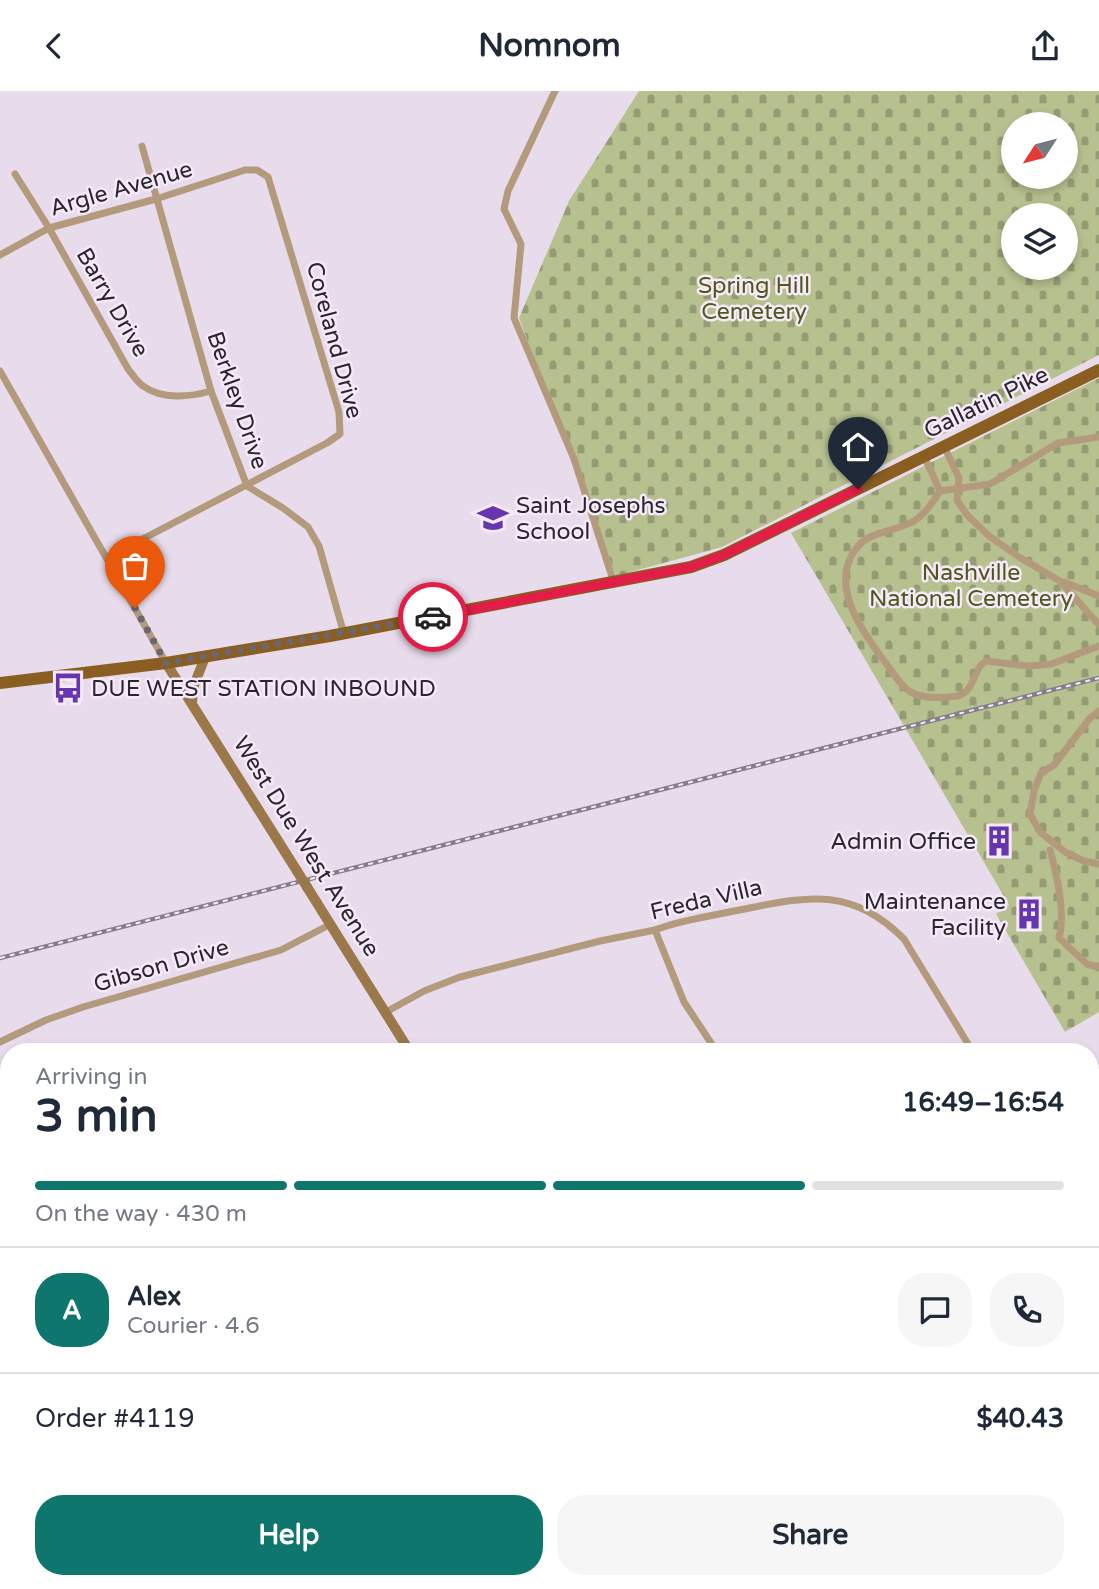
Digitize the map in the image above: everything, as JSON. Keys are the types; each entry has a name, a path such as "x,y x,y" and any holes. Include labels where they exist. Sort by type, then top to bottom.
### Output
{"main road":[{"name":"Gallatin Pike","path":"0,683 166,663 344,634 691,567 724,555 1099,370"},
{"path":"192,703 192,688 205,657"},
{"name":"West Due West Avenue","path":"166,663 405,1043"}],"street":[{"path":"555,91 508,191 504,209 522,244 514,319 574,459 614,583"},
{"name":"Berkley Drive","path":"142,146 211,391 247,486 308,527 319,546 344,634"},
{"name":"Argle Avenue","path":"0,255 49,228 156,199 245,170 257,170"},
{"name":"Coreland Drive","path":"108,557 247,486 340,434 341,425 335,398 268,177 257,170"},
{"name":"Barry Drive","path":"15,174 49,228 128,369 143,386 158,394 175,396 211,391"},
{"path":"0,371 166,663"},
{"path":"940,491 980,487 998,481 1058,443 1099,437"},
{"path":"944,446 959,478 958,502 975,523 1019,557 1060,580 1099,596"},
{"path":"924,456 940,491"},
{"path":"940,491 934,501 911,523 865,539 854,550 846,567 846,582 853,611 868,640 901,683 911,692 930,697 959,695 970,689 976,671 986,661 1028,666 1051,664 1099,646"},
{"path":"1060,580 1099,625"},
{"path":"1099,711 1090,718 1055,765 1041,773 1030,814 1040,832 1065,852 1084,861 1099,864"},
{"path":"1050,850 1058,879 1062,926 1059,938 1087,964 1099,968"},
{"name":"Freda Villa","path":"386,1012 424,991 460,977 671,924 806,897 854,905 888,923 904,939 968,1043"},
{"name":"Gibson Drive","path":"0,1042 46,1020 83,1007 281,950 331,924"},
{"path":"655,930 684,1002 711,1043"}],"green space":[{"name":"Spring Hill Cemetery","path":"639,91 1099,91 1099,355 722,547 616,576 519,318 569,201"},
{"name":"Nashville National Cemetery","path":"1099,378 1099,1012 1065,1032 996,914 1009,905 791,533"}],"railway":[{"path":"0,958 1099,678"}],"way so far":[{"path":"135,608 166,663 433,617"}],"place":[{"name":"Saint Josephs School","path":"493,518"},
{"name":"DUE WEST STATION INBOUND","path":"68,688"},
{"name":"Admin Office","path":"999,841"},
{"name":"Maintenance Facility","path":"1029,914"}],"route":[{"path":"433,617 691,567 724,555 858,489"}]}
